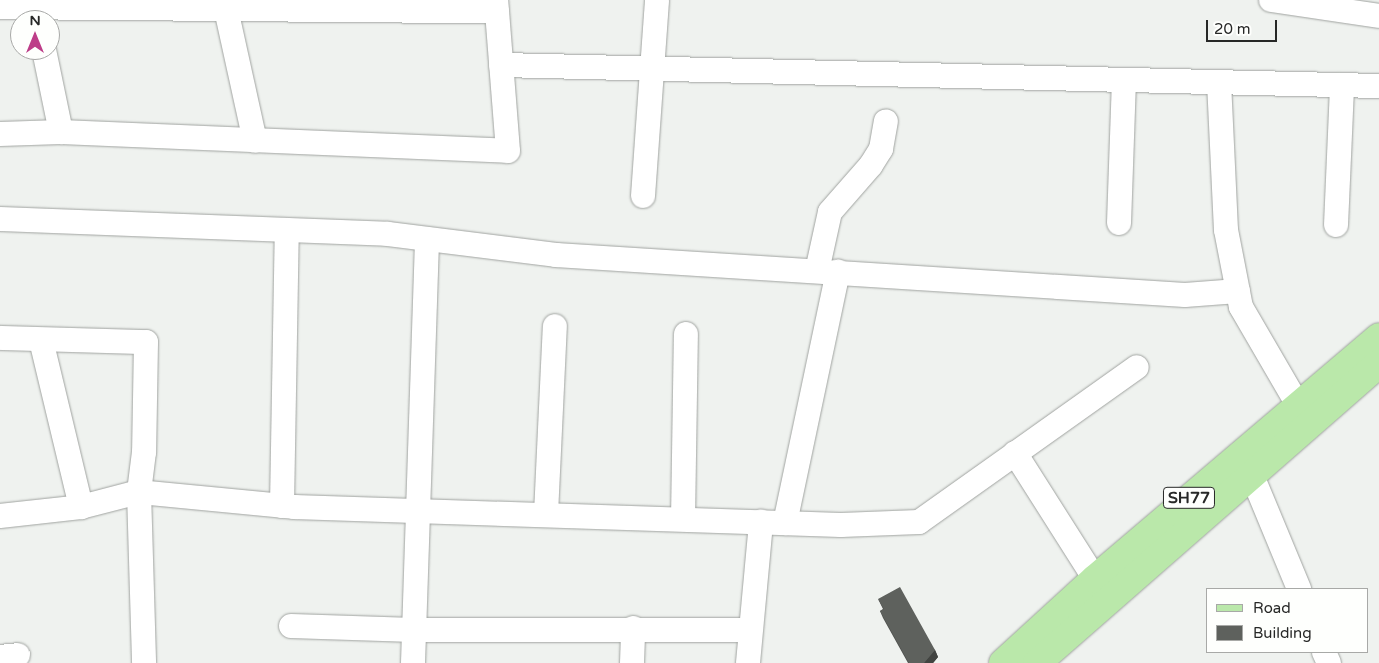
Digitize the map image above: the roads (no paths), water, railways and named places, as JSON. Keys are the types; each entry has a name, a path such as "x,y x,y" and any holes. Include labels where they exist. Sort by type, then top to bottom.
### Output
{"main road":[{"name":"SH77","path":"1003,663 1095,579 1379,337"},
{"name":"SH77","path":"1037,663 1252,473 1379,364"}],"street":[{"path":"643,196 657,0"},
{"path":"1271,0 1379,16"},
{"path":"225,4 256,141"},
{"path":"0,7 36,9 225,4 496,6 508,151 61,132 0,134"},
{"path":"46,60 61,132"},
{"path":"501,65 1379,86"},
{"path":"1119,223 1124,80"},
{"path":"1219,82 1226,230 1241,306 1298,405"},
{"path":"1336,225 1342,85"},
{"path":"785,523 827,272 830,212 876,157 886,121"},
{"path":"0,219 287,230 427,239 556,255 1185,295 1238,291"},
{"path":"282,506 287,230"},
{"path":"413,663 427,239"},
{"path":"546,514 555,326"},
{"path":"683,519 686,334"},
{"path":"0,338 146,342 144,452 139,492 144,663"},
{"path":"41,340 81,507"},
{"path":"0,516 81,507 139,492 282,506 841,525 919,522 1137,367"},
{"path":"1015,453 1095,579"},
{"path":"1252,473 1299,588"},
{"path":"748,663 761,522"},
{"path":"292,626 414,630 633,628 750,630"},
{"path":"632,663 633,628"}]}
